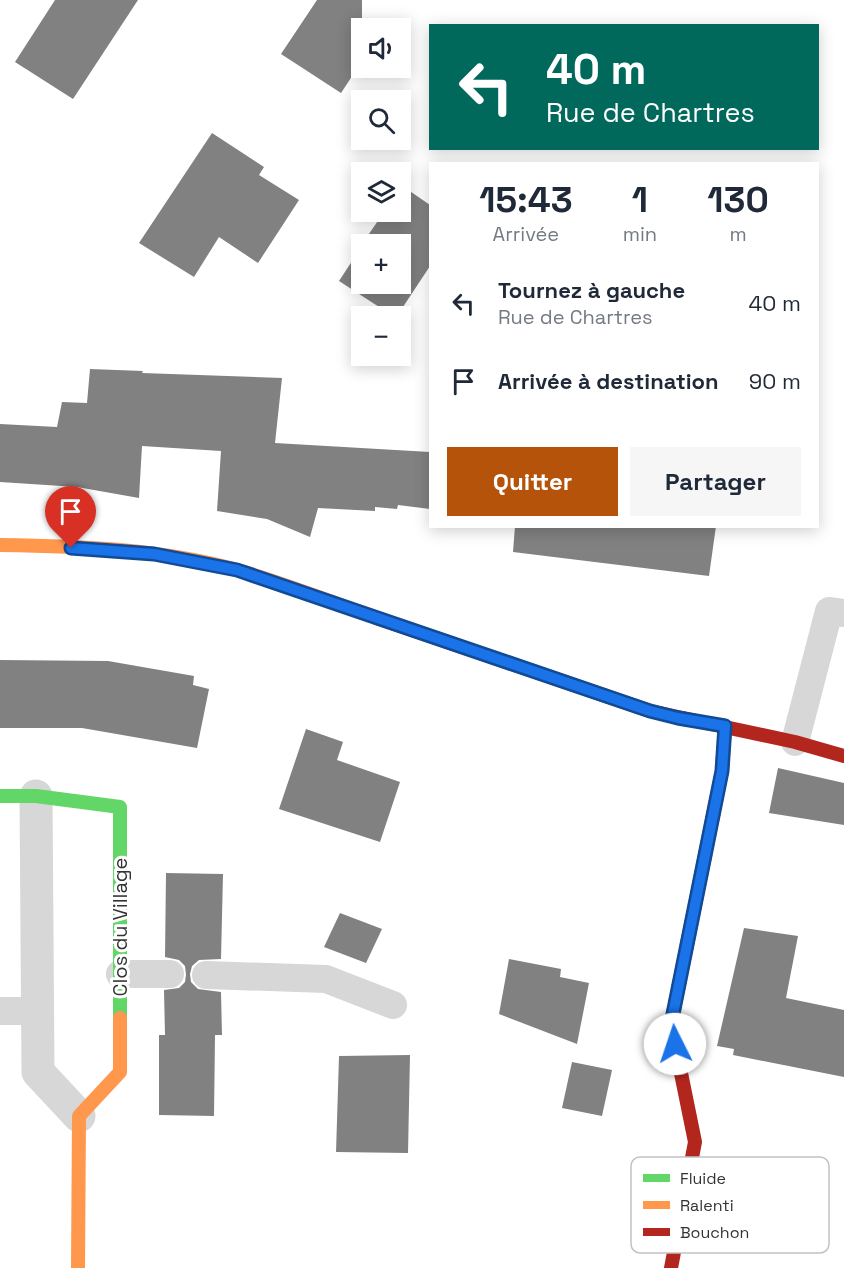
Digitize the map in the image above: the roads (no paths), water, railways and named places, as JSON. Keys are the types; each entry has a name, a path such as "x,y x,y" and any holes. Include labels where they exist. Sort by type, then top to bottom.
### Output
{"street":[{"path":"0,545 59,546 154,554 237,570 650,711 795,742 844,756"},
{"path":"691,1157 694,1142 671,1024 722,771 725,726"},
{"name":"Clos du Village","path":"0,796 36,796 120,807 120,1072 79,1116"},
{"path":"36,796 38,1072 79,1116 78,1268"},
{"path":"671,1268 674,1253"}],"lane":[{"path":"795,742 829,611 844,613"},
{"path":"120,974 170,974"},
{"path":"206,975 326,979 393,1005"},
{"path":"0,1011 38,1011"}]}
